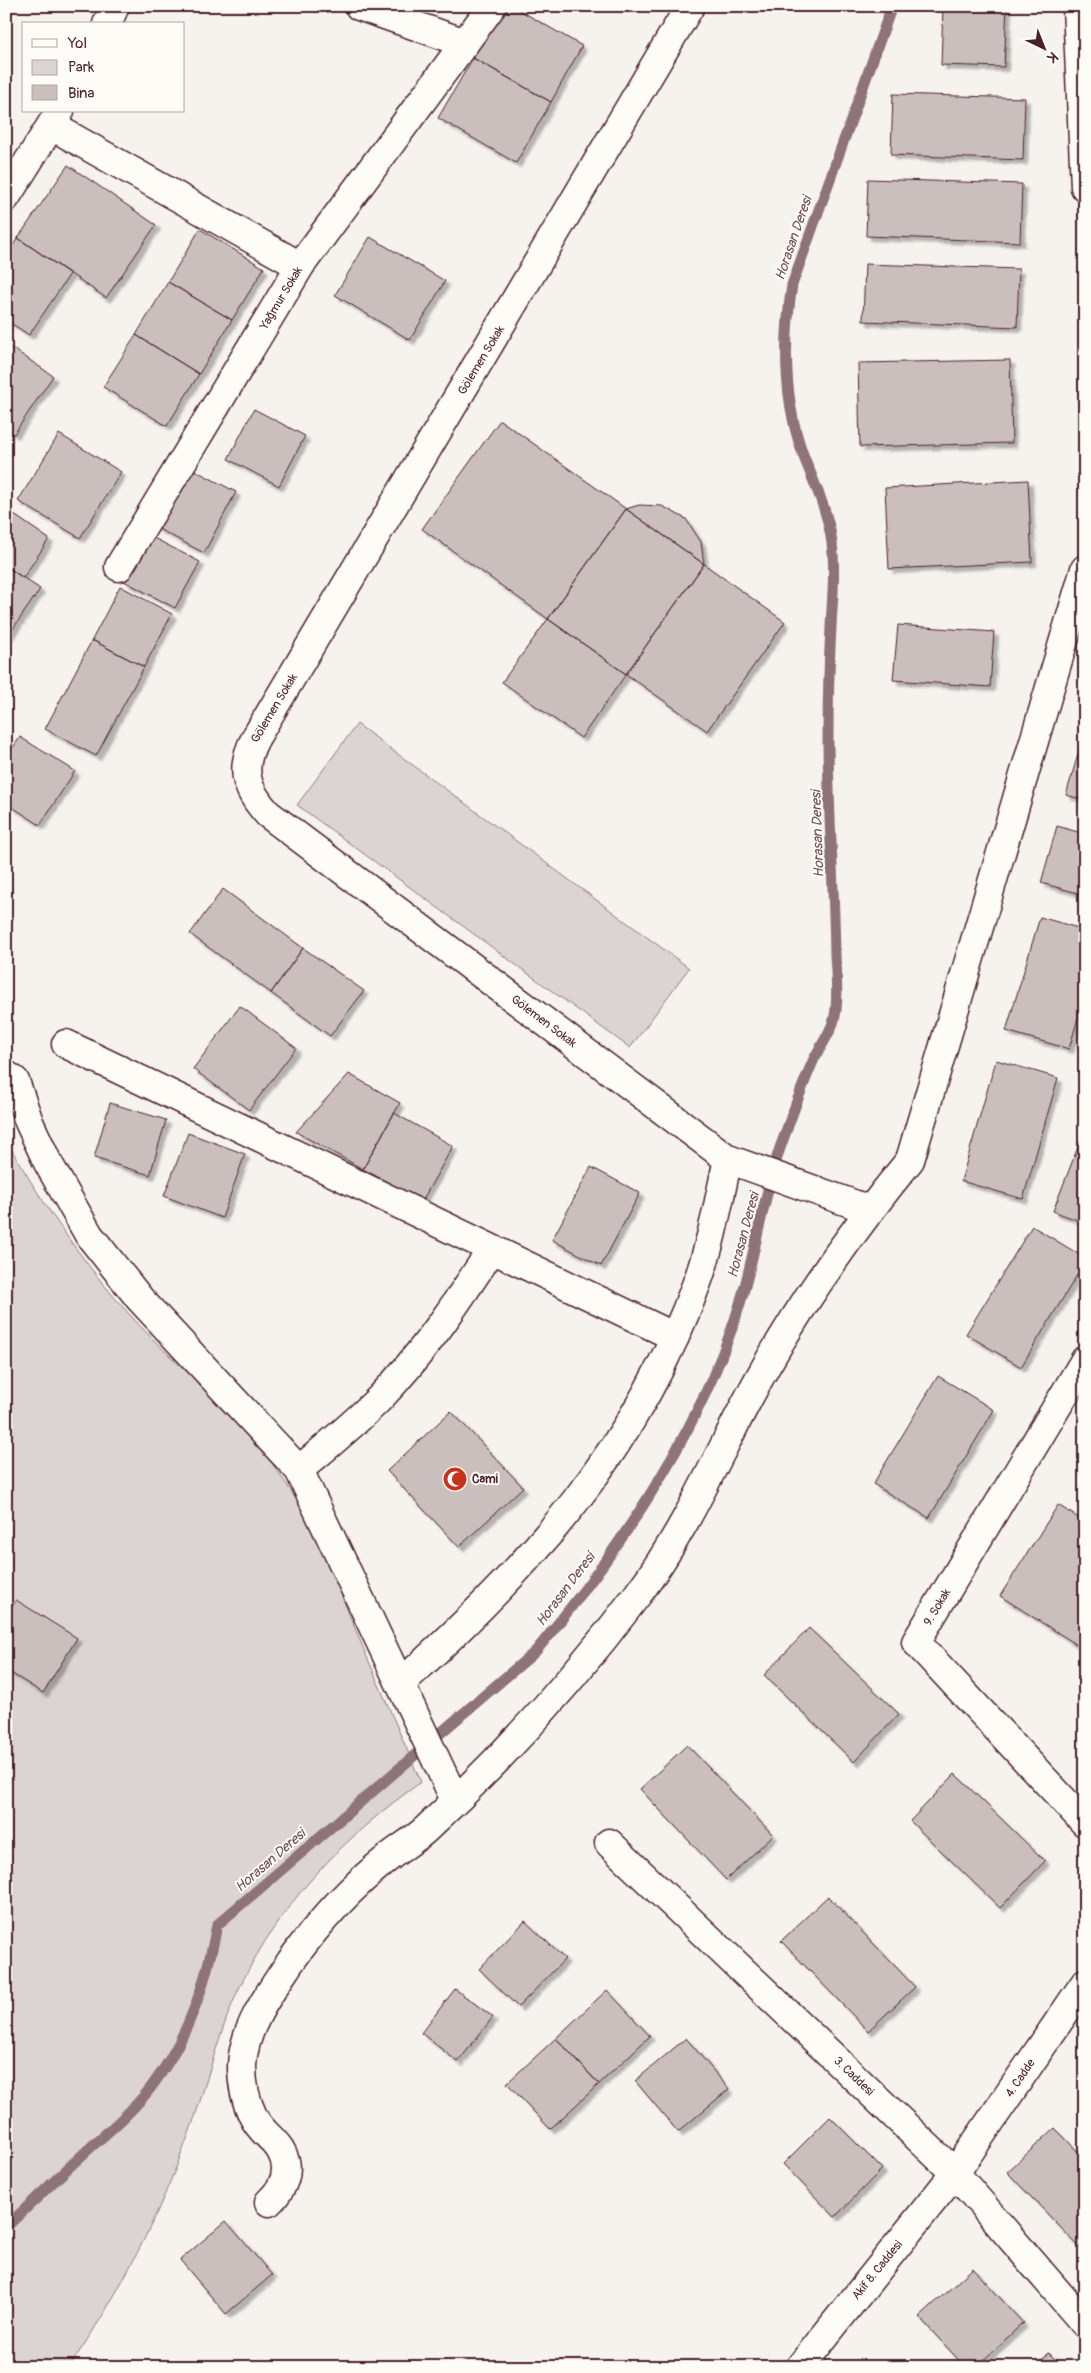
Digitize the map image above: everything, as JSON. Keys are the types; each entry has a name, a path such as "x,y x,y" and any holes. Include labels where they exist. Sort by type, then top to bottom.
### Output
{"street":[{"path":"108,22 115,6"},
{"name":"Yağmur Sokak","path":"119,567 300,266 492,6"},
{"name":"Gölemen Sokak","path":"690,6 256,737 250,748 246,772 249,788 256,802 268,814 728,1159 870,1210"},
{"path":"1077,6 1082,43 1085,187"},
{"path":"373,9 465,42"},
{"path":"6,197 56,119 300,266"},
{"path":"269,2202 280,2192 286,2179 286,2164 281,2150 266,2136 253,2118 245,2098 242,2062 245,2044 252,2027 273,1988 298,1951 325,1918 355,1887 388,1858 422,1833 455,1800 542,1709 639,1593 675,1539 707,1483 734,1426 796,1316 870,1210 910,1160 1085,569"},
{"path":"66,1044 675,1337"},
{"path":"11,1078 47,1161 89,1235 140,1299 298,1470 455,1800"},
{"path":"400,1684 454,1635 505,1584 554,1530 622,1438 650,1389 675,1337 698,1279 715,1220 728,1159"},
{"path":"298,1470 354,1423 410,1363 456,1304 492,1249"},
{"name":"9. Sokak","path":"1085,1360 916,1642 1085,1823"},
{"name":"3. Caddesi","path":"609,1843 955,2173 1085,2324"},
{"name":"4. Cadde","path":"955,2173 1085,1983"},
{"name":"Akif 8. Caddesi","path":"800,2367 955,2173"}],"green space":[{"path":"357,724 689,968 630,1048 297,805"},
{"path":"6,1140 36,1191 106,1287 145,1331 235,1418 262,1450 291,1492 317,1536 331,1567 421,1782 370,1821 324,1865 283,1914 265,1941 239,1988 223,2027 191,2128 153,2221 105,2311 69,2367 6,2367"}],"building":[{"path":"502,6 512,6 582,46 551,102 473,58"},
{"path":"943,6 1007,6 1004,67 941,65"},
{"path":"473,58 551,102 516,163 438,118"},
{"path":"893,94 1025,98 1023,160 891,155"},
{"path":"68,165 156,225 106,298 18,238"},
{"path":"868,179 1022,184 1020,242 866,236"},
{"path":"200,229 264,268 232,320 168,282"},
{"path":"370,237 445,281 410,340 335,295"},
{"path":"18,238 70,274 29,335 6,320 6,255"},
{"path":"865,264 1019,269 1017,327 863,321"},
{"path":"168,282 232,320 199,374 136,335"},
{"path":"136,335 199,374 167,426 103,387"},
{"path":"6,344 53,376 14,434 6,429"},
{"path":"1010,360 1012,443 860,447 858,363"},
{"path":"254,409 305,436 279,486 228,459"},
{"path":"500,420 626,509 548,619 422,529"},
{"path":"59,434 121,472 80,538 18,501"},
{"path":"185,465 236,492 204,553 153,526"},
{"path":"1028,480 1032,562 889,569 885,488"},
{"path":"639,505 662,506 686,519 701,542 704,564 626,509"},
{"path":"626,509 704,564 626,674 548,619"},
{"path":"7,510 49,539 23,578 6,566"},
{"path":"148,535 200,562 175,608 124,581"},
{"path":"704,564 785,622 707,731 626,674"},
{"path":"6,566 40,589 6,639"},
{"path":"120,586 172,614 144,667 92,640"},
{"path":"548,619 626,674 581,738 502,682"},
{"path":"898,625 994,632 990,687 893,680"},
{"path":"92,640 144,667 96,756 45,729"},
{"path":"1085,731 1085,800 1066,795"},
{"path":"20,737 75,771 40,825 6,803 6,758"},
{"path":"1057,826 1085,834 1085,895 1041,883"},
{"path":"223,889 303,948 271,993 190,934"},
{"path":"1040,917 1085,930 1085,994 1069,1049 1006,1031"},
{"path":"303,948 364,991 330,1036 271,993"},
{"path":"240,1006 296,1048 249,1110 193,1069"},
{"path":"996,1060 1058,1078 1023,1199 961,1181"},
{"path":"349,1074 400,1103 363,1169 296,1132"},
{"path":"110,1103 166,1120 150,1175 94,1158"},
{"path":"394,1113 453,1146 422,1201 363,1169"},
{"path":"1085,1129 1085,1223 1053,1211"},
{"path":"188,1133 245,1154 222,1218 164,1196"},
{"path":"591,1167 640,1193 601,1266 552,1240"},
{"path":"1032,1226 1085,1258 1085,1262 1021,1367 966,1334"},
{"path":"938,1376 994,1410 929,1518 873,1484"},
{"name":"Cami","path":"451,1411 523,1487 459,1547 387,1471"},
{"path":"1058,1505 1085,1522 1085,1650 1000,1596"},
{"path":"16,1600 77,1638 43,1693 6,1670 6,1616"},
{"path":"809,1628 899,1714 854,1762 764,1675"},
{"path":"687,1745 773,1835 726,1880 640,1789"},
{"path":"955,1774 1045,1861 1000,1908 910,1821"},
{"path":"828,1896 915,1987 868,2031 781,1941"},
{"path":"525,1921 565,1959 518,2007 479,1969"},
{"path":"455,1989 493,2017 458,2062 421,2033"},
{"path":"607,1990 650,2036 599,2084 556,2038"},
{"path":"556,2038 599,2084 550,2129 507,2083"},
{"path":"686,2038 729,2089 678,2132 635,2081"},
{"path":"830,2117 882,2169 835,2217 783,2164"},
{"path":"1055,2128 1085,2159 1085,2253 1007,2172"},
{"path":"226,2221 272,2275 226,2314 180,2260"},
{"path":"973,2268 1023,2323 976,2367 965,2367 919,2317"},
{"path":"1049,2353 1062,2367 1034,2367"}],"waterway":[{"name":"Horasan Deresi","path":"6,2227 122,2119 138,2103 165,2068 194,2010 213,1947 217,1925 535,1652 593,1578 647,1500 672,1459 714,1374 739,1308 780,1148 809,1070 830,1030 836,1013 837,988 828,736 829,668 834,581 833,554 826,516 804,457 792,415 787,372 787,328 792,285 892,6"}],"place":[{"name":"Cami","path":"455,1479"}]}
